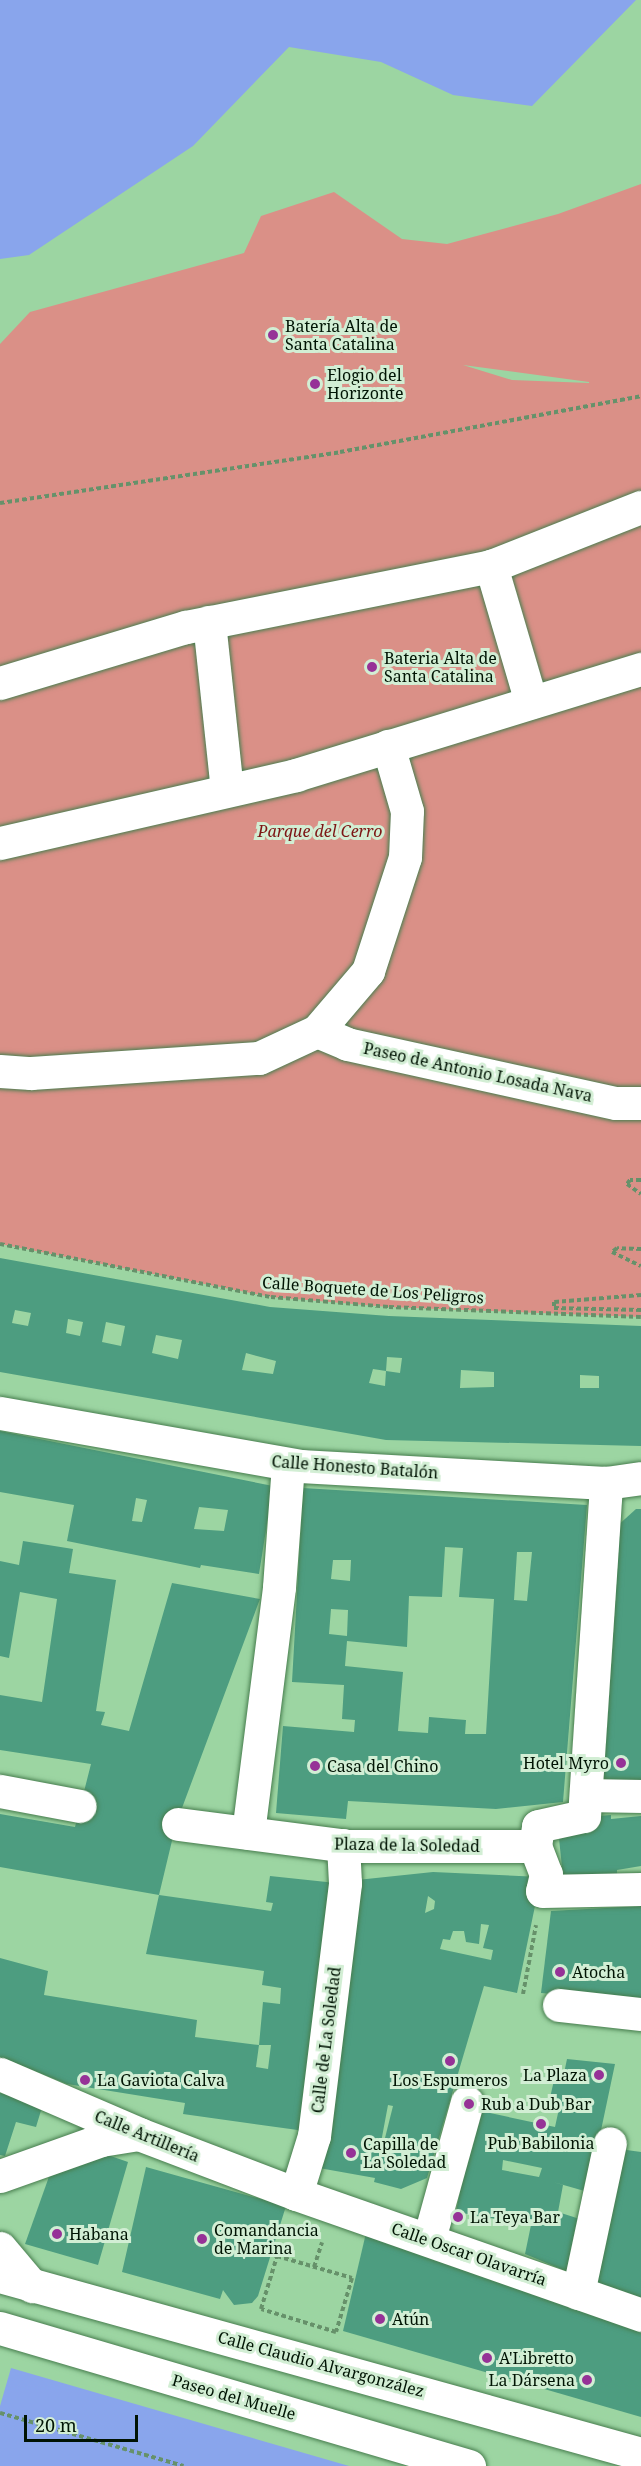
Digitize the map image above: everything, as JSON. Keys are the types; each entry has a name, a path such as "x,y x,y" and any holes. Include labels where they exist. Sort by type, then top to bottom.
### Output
{"street":[{"path":"0,683 209,622 491,566 641,507"},
{"path":"491,566 531,702"},
{"path":"209,622 228,790"},
{"path":"0,843 296,775 641,669"},
{"path":"0,1071 31,1073 259,1058 317,1031 368,971 405,856 406,811 388,746"},
{"name":"Paseo de Antonio Losada Nava","path":"317,1031 347,1044 616,1103 641,1103"},
{"name":"Calle Honesto Batalón","path":"0,1413 288,1465 606,1483 641,1478"},
{"path":"248,1833 279,1587 288,1465"},
{"path":"541,1870 538,1826 556,1819 584,1816 606,1483"},
{"path":"0,1791 80,1806"},
{"path":"586,1795 641,1796"},
{"name":"Plaza de la Soledad","path":"178,1824 541,1870 641,1889"},
{"name":"Calle de La Soledad","path":"296,2194 314,2136 345,1883 343,1845"},
{"path":"559,2005 641,2014"},
{"name":"Calle Artillería","path":"0,2074 139,2134 296,2194"},
{"path":"429,2239 467,2102"},
{"path":"0,2176 101,2140 139,2134"},
{"path":"578,2293 610,2144"},
{"name":"Calle Oscar Olavarría","path":"296,2194 429,2239 641,2316"},
{"path":"0,2248 32,2286"},
{"name":"Calle Claudio Alvargonzález","path":"0,2276 641,2454"},
{"name":"Paseo del Muelle","path":"0,2328 469,2466"}],"path":[{"path":"0,503 340,453 641,396"},
{"path":"641,1180 630,1180 627,1184 641,1194"},
{"name":"Calle Boquete de Los Peligros","path":"0,1244 272,1297 389,1307 641,1317"},
{"path":"641,1249 617,1248 612,1252 641,1266"},
{"path":"641,1295 554,1302 554,1308 641,1310"},
{"path":"522,1998 541,1870"},
{"path":"314,2267 324,2239"},
{"path":"277,2256 314,2267 352,2278 336,2332 261,2309 277,2256"},
{"path":"0,2412 184,2466"}],"green space":[{"name":"Parque del Cerro","path":"641,184 641,1317 389,1307 271,1297 0,1244 0,344 30,312 244,253 261,216 334,192 402,239 447,244 558,214","holes":["463,365 589,382 512,380"]}],"water":[{"path":"0,0 636,0 532,106 453,95 381,62 289,47 193,146 29,255 0,259"},
{"path":"11,2368 349,2466 0,2466 0,2406"}],"building":[{"path":"0,1258 270,1307 389,1316 641,1326 641,1446 386,1440 0,1372","holes":["15,1310 31,1313 28,1326 12,1323","68,1319 83,1322 80,1336 66,1333","106,1322 125,1326 121,1346 102,1342","156,1335 182,1340 178,1359 152,1353","246,1353 276,1361 273,1374 242,1370","387,1357 402,1358 400,1373 386,1371","373,1369 386,1371 385,1386 369,1383","461,1370 494,1372 494,1387 460,1388","580,1375 599,1376 599,1388 580,1388"]},
{"path":"0,1431 273,1486 259,1574 201,1565 200,1568 67,1541 74,1505 0,1492","holes":["136,1498 147,1500 142,1522 132,1521","199,1507 228,1510 224,1531 194,1529"]},
{"path":"303,1488 587,1505 563,1802 496,1809 348,1801 346,1819 276,1813 283,1726 354,1732 355,1720 342,1719 344,1685 292,1682","holes":["445,1547 463,1548 459,1597 494,1599 486,1734 465,1734 466,1720 429,1717 428,1733 398,1731 403,1672 345,1666 347,1641 407,1647 409,1596 442,1597","517,1552 532,1552 527,1601 514,1600","333,1560 351,1560 350,1581 331,1579","331,1609 348,1610 347,1636 329,1634"]},
{"path":"636,1509 641,1509 641,1789 598,1789 615,1528"},
{"path":"23,1541 73,1549 69,1573 116,1580 96,1711 105,1712 101,1725 129,1731 172,1583 260,1599 176,1824 159,1895 0,1867 0,1814 75,1827 91,1764 0,1750 0,1695 42,1702 57,1599 20,1592 9,1658 0,1656 0,1561 19,1565"},
{"path":"611,1815 611,1819 641,1816 641,1866 617,1870 617,1875 563,1877 557,1819"},
{"path":"433,1872 541,1877 517,1993 484,1986 427,2178 401,2189 374,2182 375,2178 319,2168 357,1880","holes":["428,1896 435,1901 434,1909 425,1913","481,1924 489,1925 483,1948 493,1950 491,1960 440,1949 443,1939 450,1940 453,1931 464,1931 466,1942 479,1944","388,2105 393,2106 377,2170"]},
{"path":"270,1876 336,1883 305,2131 183,2114 185,2103 67,2084 0,2057 0,1958 48,1971 44,1995 197,2020 195,2037 259,2045 263,2002 280,2004 281,1988 262,1985 264,1971 146,1954 159,1895 271,1911 273,1903 266,1902","holes":["259,2045 271,2045 268,2069 256,2067"]},
{"path":"641,1906 641,2001 541,1993 551,1911"},
{"path":"567,2059 615,2064 588,2192 553,2182 563,2185 558,2212 589,2222 578,2276 525,2254 531,2225 456,2212 476,2110 555,2127 560,2104 549,2102 555,2076 563,2078","holes":["503,2160 542,2168 539,2177 502,2170"]},
{"path":"0,2093 43,2104 36,2127 16,2122 5,2156 0,2155"},
{"path":"612,2148 641,2152 641,2305 586,2287"},
{"path":"99,2152 128,2162 98,2265 25,2244 51,2171"},
{"name":"Comandancia de Marina","path":"146,2167 286,2206 258,2296 252,2303 234,2305 223,2290 220,2299 122,2272"},
{"path":"366,2233 641,2325 641,2417 343,2331"}],"place":[{"name":"Batería Alta de Santa Catalina","path":"273,335"},
{"name":"Elogio del Horizonte","path":"315,384"},
{"name":"Bateria Alta de Santa Catalina","path":"372,667"},
{"name":"Hotel Myro","path":"621,1763"},
{"name":"Casa del Chino","path":"315,1766"},
{"name":"Atocha","path":"560,1972"},
{"name":"Los Espumeros","path":"450,2061"},
{"name":"La Plaza","path":"599,2075"},
{"name":"La Gaviota Calva","path":"85,2080"},
{"name":"Rub a Dub Bar","path":"469,2104"},
{"name":"Pub Babilonia","path":"541,2124"},
{"name":"Capilla de La Soledad","path":"351,2153"},
{"name":"La Teya Bar","path":"458,2217"},
{"name":"Habana","path":"57,2234"},
{"name":"Comandancia de Marina","path":"202,2239"},
{"name":"Atún","path":"380,2319"},
{"name":"A'Libretto","path":"487,2358"},
{"name":"La Dársena","path":"587,2380"}]}
